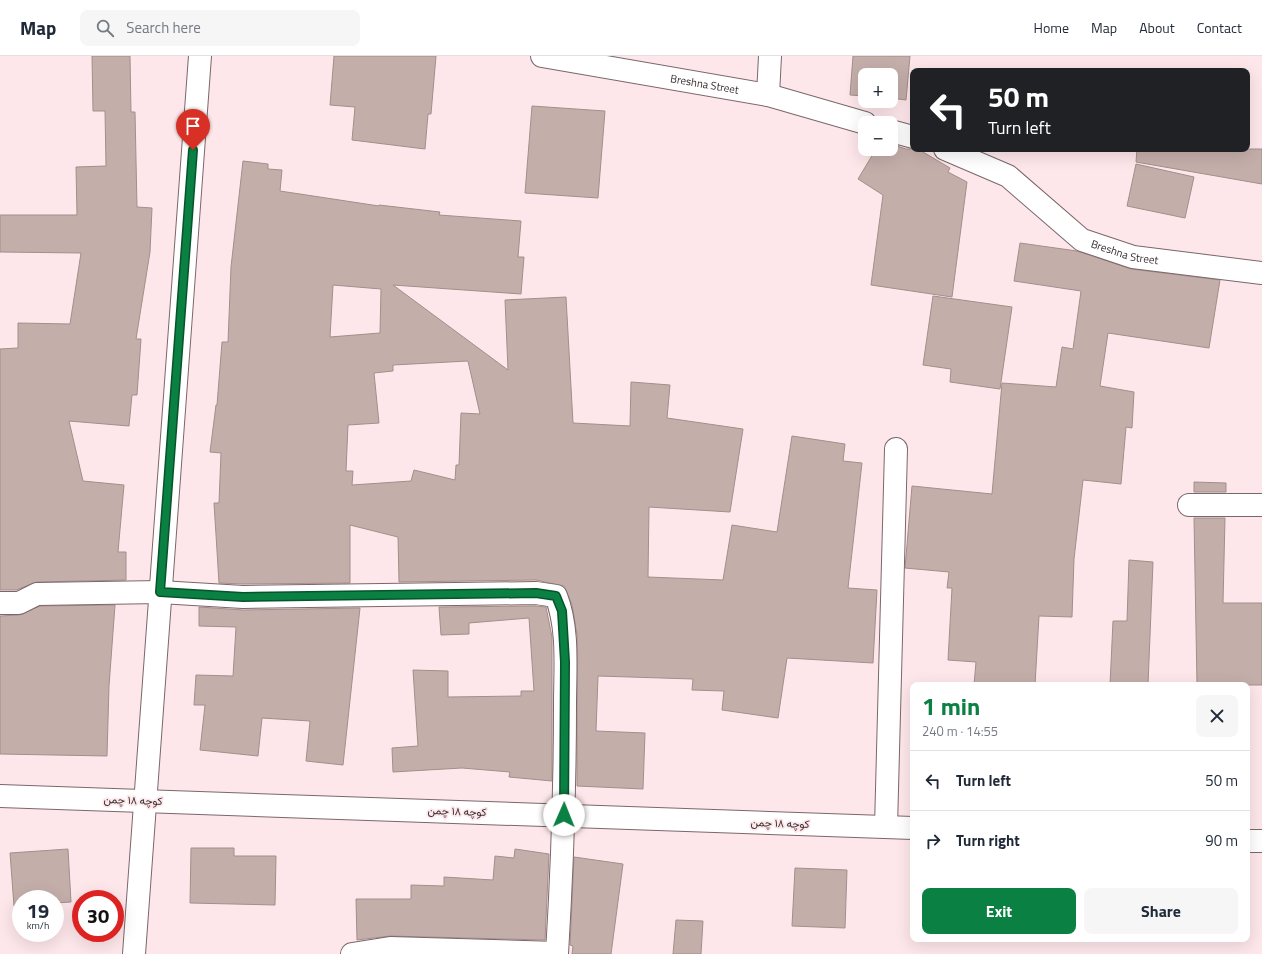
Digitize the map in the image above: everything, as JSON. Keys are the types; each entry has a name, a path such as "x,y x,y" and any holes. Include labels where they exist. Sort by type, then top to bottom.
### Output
{"street":[{"path":"134,954 144,800 200,56"},
{"name":"Breshna Street","path":"542,56 768,95 858,121"},
{"path":"768,95 770,56"},
{"path":"898,133 910,136"},
{"name":"Breshna Street","path":"952,152 1008,176 1082,240 1133,257 1262,273"},
{"path":"886,828 896,449"},
{"path":"1189,505 1262,505"},
{"path":"0,603 19,603 37,594 160,592 243,597 536,593 556,596 562,611 565,662 564,815 557,954 390,948 352,954"},
{"name":"كوچه ١٨ چمن","path":"0,796 910,828"},
{"path":"1250,841 1262,841"}],"building":[{"path":"92,56 130,56 131,112 135,112 137,207 152,208 150,252 136,339 141,339 137,395 132,395 129,426 69,421 83,481 124,485 118,552 126,552 126,580 37,582 16,590 0,590 0,349 18,348 18,323 70,324 81,253 0,252 0,215 77,215 76,167 106,166 105,111 93,111"},
{"path":"334,56 436,56 431,114 428,114 425,149 352,140 355,107 330,105"},
{"path":"853,56 910,56 906,100 898,99 898,68 858,68 858,96 850,95"},
{"path":"532,106 605,111 598,198 525,193"},
{"path":"898,146 910,149 910,152 923,152 950,168 948,172 967,182 952,297 871,285 883,195 858,179 872,156 898,156"},
{"path":"1250,149 1262,149 1262,184 1136,162 1137,152 1250,152"},
{"path":"243,161 268,164 268,169 282,170 280,191 379,206 440,212 439,215 521,221 518,257 524,257 521,294 393,285 508,370 505,300 566,297 573,423 630,426 631,382 670,385 667,418 743,429 730,512 649,507 648,577 723,580 732,525 777,532 792,436 845,444 843,461 862,463 848,588 877,590 873,663 787,658 778,718 722,710 724,691 692,690 693,679 598,676 596,731 645,733 643,789 577,786 577,635 572,605 564,586 536,580 399,582 398,537 350,525 350,583 219,583 214,503 219,503 221,453 210,452 217,405 222,342 228,342 231,267","holes":["333,285 381,289 380,333 330,337","468,361 480,414 461,413 459,465 456,465 455,480 414,470 411,481 352,485 353,471 346,471 348,425 379,423 374,373 393,371 393,365"]},
{"path":"1136,164 1194,177 1185,218 1127,206"},
{"path":"1020,243 1077,251 1131,269 1220,280 1209,348 1108,333 1100,386 1134,392 1132,428 1126,427 1121,484 1083,480 1074,559 1072,617 1039,616 1035,682 974,682 976,662 948,660 952,588 947,588 949,572 905,568 912,486 992,494 1002,383 1056,387 1062,347 1073,349 1081,291 1014,281"},
{"path":"933,296 1012,307 1000,389 950,382 951,369 923,365"},
{"path":"1194,482 1226,483 1226,492 1194,492"},
{"path":"1194,518 1225,518 1223,603 1262,603 1262,685 1250,685 1250,682 1197,682"},
{"path":"1129,560 1153,562 1148,682 1110,682 1113,621 1127,621"},
{"path":"115,605 109,686 107,756 0,754 0,616 19,615 40,606"},
{"path":"199,607 243,610 360,608 343,765 306,761 310,721 262,718 258,756 200,750 205,705 194,705 196,675 233,676 236,627 199,626"},
{"path":"439,607 546,607 552,637 552,781 509,777 510,772 462,768 393,772 392,748 418,746 413,670 448,671 448,697 521,696 521,691 534,691 529,618 469,623 469,634 441,635"},
{"path":"191,848 234,848 234,856 276,856 275,905 190,903"},
{"path":"68,849 71,902 64,902 64,890 13,890 10,853"},
{"path":"515,849 549,854 545,940 390,936 357,940 356,899 411,899 411,885 444,886 444,877 493,880 495,856 514,858"},
{"path":"574,857 623,864 611,954 572,954 573,946 570,945"},
{"path":"795,868 847,870 845,928 792,926"},
{"path":"676,920 703,921 701,954 673,954"}],"route":[{"path":"193,150 160,592 243,597 536,593 556,596 562,611 565,662 564,815"}]}
